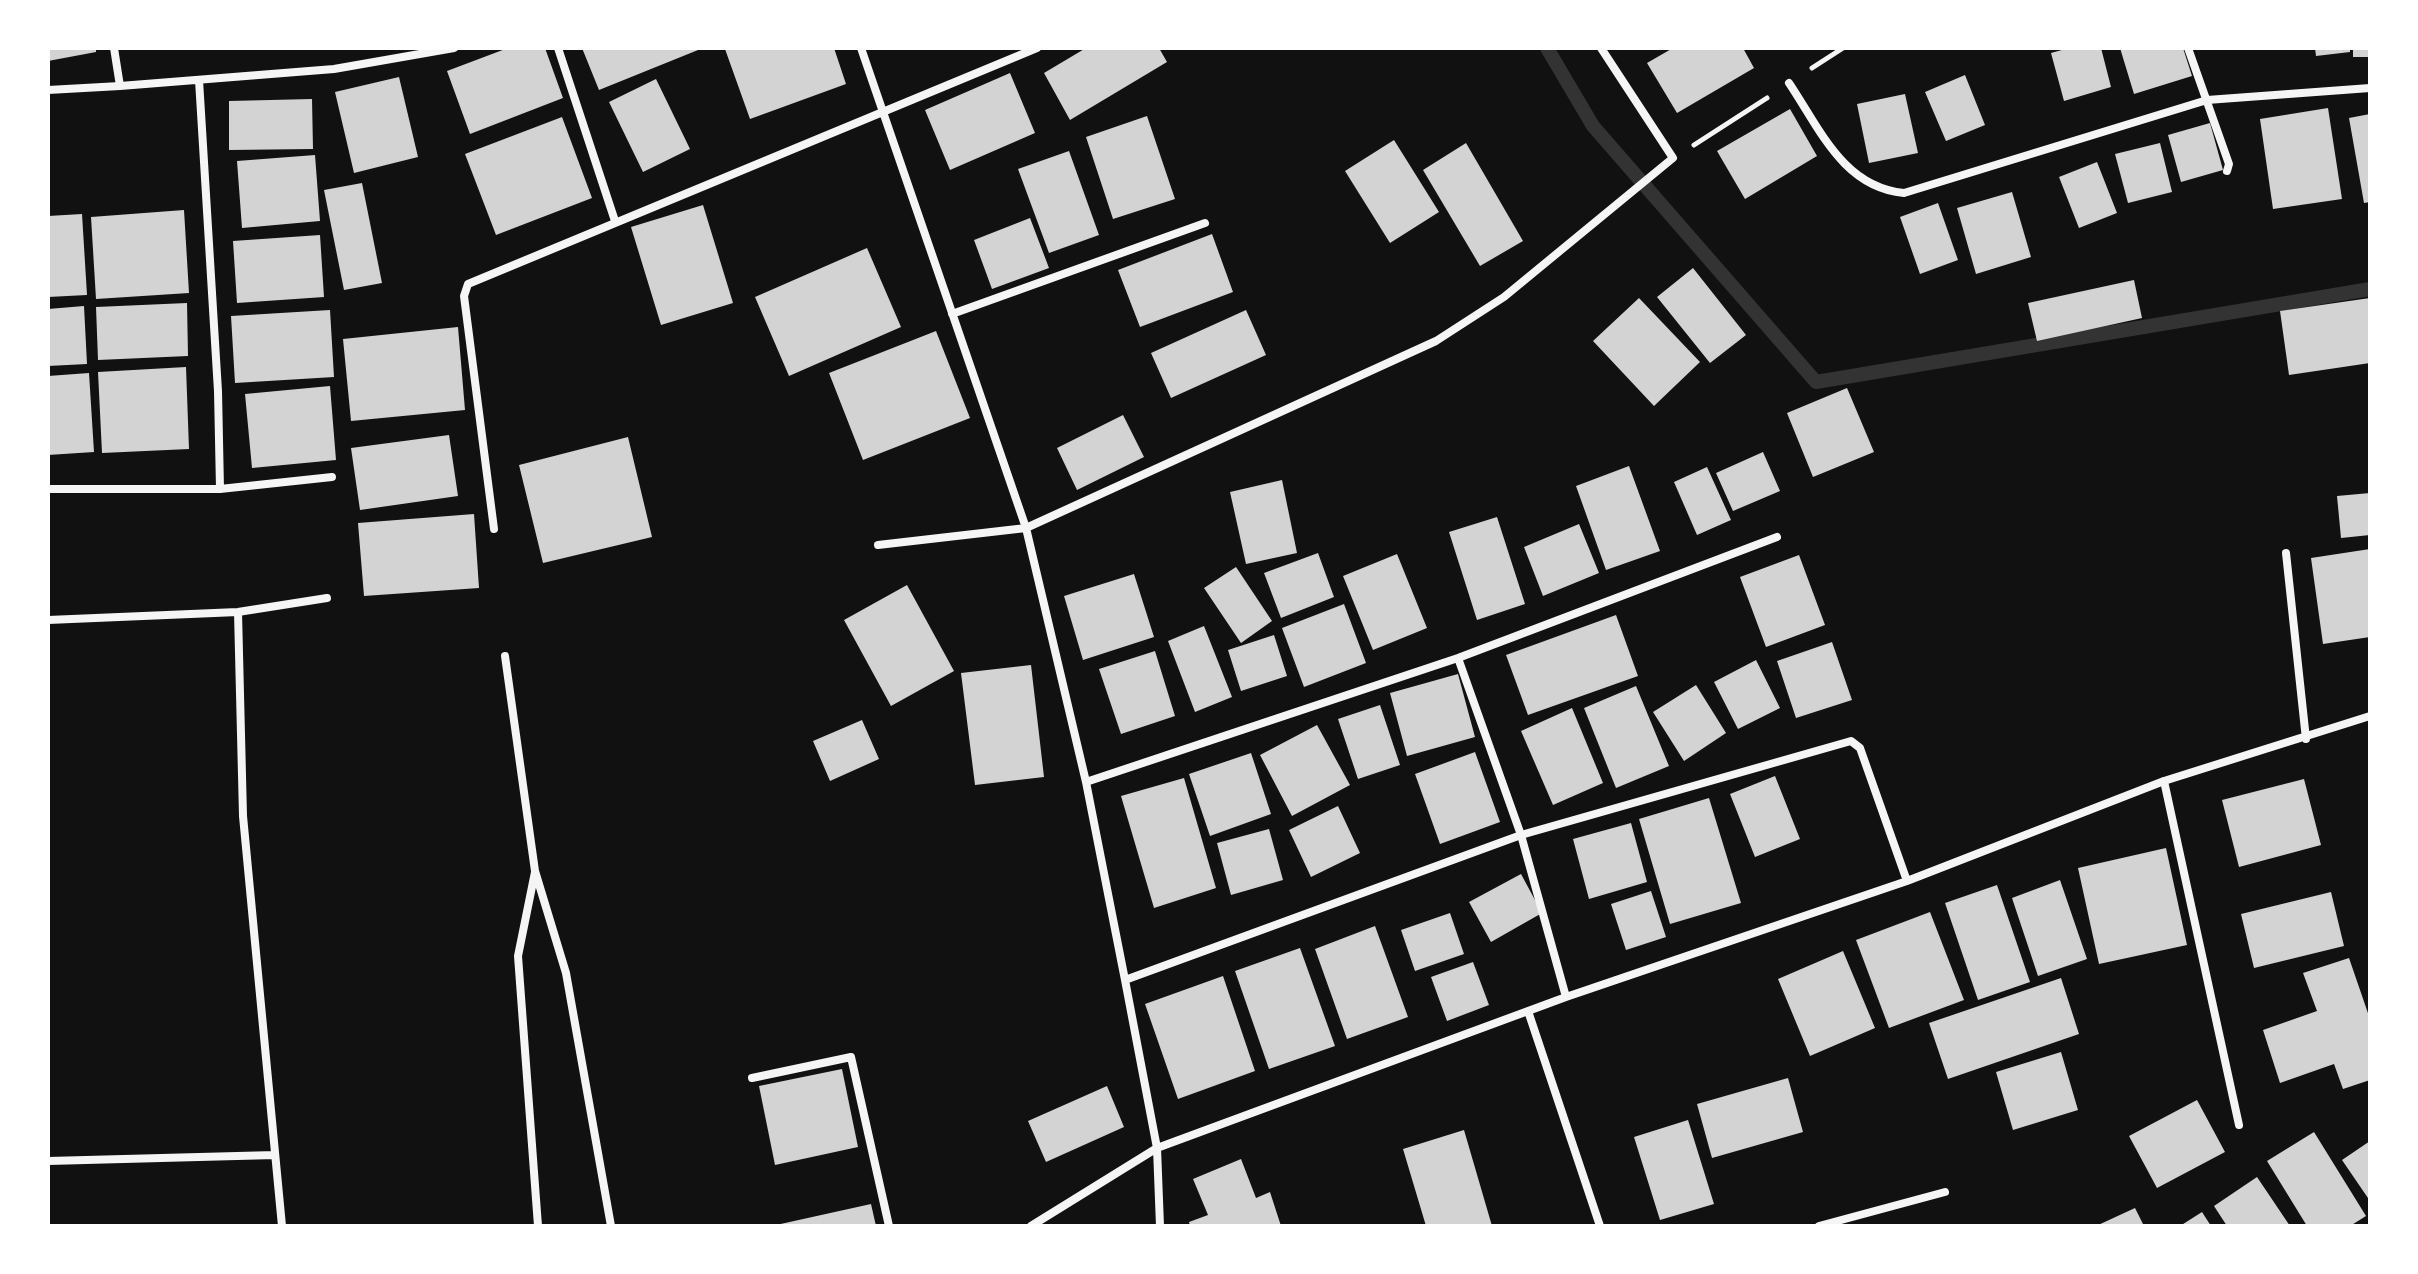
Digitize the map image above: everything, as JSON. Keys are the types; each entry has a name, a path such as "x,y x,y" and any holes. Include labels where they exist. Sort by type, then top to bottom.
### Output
{"street":[{"path":"114,48 120,86"},
{"path":"48,90 334,69 454,48"},
{"path":"558,48 615,221"},
{"path":"861,48 1026,528 1086,782 1125,980 1157,1148 1160,1226"},
{"path":"494,529 464,296 468,284 881,110 1037,48"},
{"path":"878,545 1026,528 1436,341 1504,297 1673,158 1601,48"},
{"path":"2188,48 2229,164 2227,171"},
{"path":"199,80 218,391 220,489"},
{"path":"1789,83 1842,163 1860,180 1880,191 1904,193 2207,100 2370,88"},
{"path":"952,314 1205,223"},
{"path":"48,489 220,489 332,477"},
{"path":"1086,782 1458,658 1777,537"},
{"path":"2286,553 2306,739"},
{"path":"48,620 238,612 327,598"},
{"path":"238,612 243,816 282,1226"},
{"path":"505,656 535,871 566,973 611,1226"},
{"path":"1458,658 1521,835 1566,997"},
{"path":"1031,1226 1157,1148 1566,997 1907,881 2164,781 2306,739 2370,716"},
{"path":"1125,980 1521,835 1853,741 1860,748 1907,881"},
{"path":"2164,781 2239,1125"},
{"path":"535,871 518,956 538,1226"},
{"path":"1528,1011 1600,1226"},
{"path":"752,1078 851,1057 889,1226"},
{"path":"48,1161 275,1155"},
{"path":"1819,1226 1945,1192"}],"path":[{"path":"1673,158 1843,48"}],"building":[{"path":"48,48 96,48 96,52 48,61"},
{"path":"508,48 545,48 563,98 470,134 447,71"},
{"path":"582,48 703,48 599,90"},
{"path":"834,48 846,84 750,119 725,49"},
{"path":"1086,48 1159,48 1167,62 1070,120 1044,73"},
{"path":"1673,48 1743,48 1754,68 1677,113 1647,63"},
{"path":"2069,48 2101,48 2111,87 2064,101 2051,53"},
{"path":"2120,48 2183,48 2192,76 2134,94"},
{"path":"2315,48 2350,48 2350,52 2316,56"},
{"path":"2353,48 2370,48 2370,57 2353,57"},
{"path":"1010,73 1035,133 950,170 925,110"},
{"path":"1965,75 1985,125 1946,141 1925,92"},
{"path":"399,77 418,157 354,173 335,92"},
{"path":"656,79 690,149 643,172 609,102"},
{"path":"1905,94 1918,153 1869,163 1857,104"},
{"path":"312,99 313,149 229,150 229,101"},
{"path":"2328,108 2342,199 2273,209 2260,119"},
{"path":"1790,109 1817,156 1745,199 1717,151"},
{"path":"2370,114 2370,202 2364,203 2349,118"},
{"path":"1147,116 1175,199 1113,219 1086,137"},
{"path":"562,117 592,198 496,235 465,154"},
{"path":"2210,123 2223,170 2181,182 2168,135"},
{"path":"1394,140 1439,212 1390,243 1345,171"},
{"path":"1466,143 1523,241 1480,266 1423,170"},
{"path":"2160,143 2172,192 2128,203 2115,154"},
{"path":"1069,151 1099,235 1049,253 1018,169"},
{"path":"315,155 320,221 242,228 237,161"},
{"path":"2097,162 2117,213 2079,228 2059,177"},
{"path":"362,183 382,283 344,290 324,190"},
{"path":"2012,192 2031,257 1976,274 1957,208"},
{"path":"1938,203 1958,260 1920,274 1900,217"},
{"path":"703,205 733,303 661,325 631,227"},
{"path":"184,210 189,293 96,299 91,217"},
{"path":"82,214 87,295 48,297 48,216"},
{"path":"1030,218 1049,268 992,289 974,240"},
{"path":"1212,234 1233,292 1140,327 1118,270"},
{"path":"320,235 324,297 237,303 233,241"},
{"path":"867,248 901,327 789,376 755,297"},
{"path":"1693,268 1746,335 1710,363 1657,297"},
{"path":"2134,280 2142,318 2037,341 2028,303"},
{"path":"1639,298 1700,362 1654,406 1593,341"},
{"path":"2370,298 2370,363 2289,375 2280,311"},
{"path":"187,303 188,356 98,360 96,307"},
{"path":"84,306 87,364 48,366 48,309"},
{"path":"330,310 334,377 235,383 231,316"},
{"path":"1246,310 1266,355 1171,398 1151,353"},
{"path":"458,327 465,410 351,421 343,339"},
{"path":"936,331 970,418 863,460 829,373"},
{"path":"186,367 189,449 102,453 98,372"},
{"path":"89,373 94,452 48,455 48,376"},
{"path":"330,386 336,460 252,468 245,394"},
{"path":"1847,388 1874,452 1813,477 1787,413"},
{"path":"1123,415 1144,457 1077,490 1057,448"},
{"path":"449,435 458,496 360,510 351,448"},
{"path":"628,437 652,537 543,563 519,465"},
{"path":"1763,452 1780,491 1733,511 1716,473"},
{"path":"1629,466 1660,551 1606,570 1576,486"},
{"path":"1707,467 1731,520 1697,535 1674,482"},
{"path":"1282,480 1297,553 1246,564 1230,492"},
{"path":"2370,493 2370,535 2341,538 2337,496"},
{"path":"474,514 479,588 364,596 358,523"},
{"path":"1497,517 1525,604 1477,620 1449,532"},
{"path":"1579,524 1599,573 1543,596 1524,547"},
{"path":"2370,549 2370,637 2323,644 2311,558"},
{"path":"1318,553 1334,597 1281,618 1264,573"},
{"path":"1397,554 1427,628 1373,650 1343,576"},
{"path":"1799,555 1825,625 1766,647 1740,577"},
{"path":"1236,567 1272,621 1241,643 1204,588"},
{"path":"1134,574 1154,637 1083,660 1064,596"},
{"path":"907,585 954,671 891,706 844,620"},
{"path":"1344,604 1366,663 1304,687 1282,628"},
{"path":"1616,615 1638,676 1528,715 1506,655"},
{"path":"1204,626 1232,697 1195,712 1168,641"},
{"path":"1274,635 1287,676 1241,691 1228,650"},
{"path":"1832,642 1852,700 1796,718 1777,661"},
{"path":"1155,651 1175,716 1121,734 1099,669"},
{"path":"1756,660 1780,708 1738,729 1714,682"},
{"path":"1031,665 1044,777 975,785 961,673"},
{"path":"1458,674 1475,737 1407,756 1390,693"},
{"path":"1696,685 1726,733 1684,761 1653,712"},
{"path":"1636,686 1669,766 1616,788 1584,708"},
{"path":"1380,705 1400,765 1358,779 1338,719"},
{"path":"1572,708 1603,783 1553,805 1521,731"},
{"path":"862,720 879,759 830,781 813,741"},
{"path":"1317,725 1350,785 1292,816 1260,755"},
{"path":"1475,752 1500,822 1440,844 1415,774"},
{"path":"1251,753 1271,814 1210,836 1189,774"},
{"path":"1775,776 1800,839 1755,857 1730,794"},
{"path":"1184,778 1216,888 1154,908 1121,796"},
{"path":"2304,779 2321,845 2239,867 2222,800"},
{"path":"1709,798 1741,903 1670,924 1639,819"},
{"path":"1338,806 1360,853 1311,877 1289,830"},
{"path":"1631,823 1647,882 1589,899 1573,839"},
{"path":"1269,829 1283,880 1231,895 1217,843"},
{"path":"2166,848 2187,945 2099,964 2078,868"},
{"path":"1521,874 1542,913 1491,942 1469,902"},
{"path":"2060,880 2087,959 2038,976 2012,898"},
{"path":"1997,885 2030,982 1978,1000 1945,903"},
{"path":"1651,891 1666,937 1626,950 1611,904"},
{"path":"2331,892 2344,946 2254,968 2241,914"},
{"path":"1930,912 1964,1000 1889,1028 1856,940"},
{"path":"1450,913 1464,954 1415,971 1401,930"},
{"path":"1375,926 1408,1017 1347,1039 1315,949"},
{"path":"1300,948 1335,1046 1269,1069 1235,971"},
{"path":"1843,951 1875,1028 1810,1056 1778,979"},
{"path":"2349,958 2370,1019 2370,1080 2343,1089 2334,1064 2280,1083 2263,1030 2317,1011 2303,973"},
{"path":"1473,962 1489,1005 1447,1021 1431,977"},
{"path":"1223,976 1255,1071 1178,1099 1145,1004"},
{"path":"2061,978 2079,1034 1948,1079 1929,1023"},
{"path":"2061,1052 2078,1110 2013,1130 1996,1072"},
{"path":"842,1069 858,1147 775,1165 759,1086"},
{"path":"1788,1078 1803,1132 1712,1158 1697,1104"},
{"path":"1107,1086 1124,1127 1046,1162 1028,1121"},
{"path":"2197,1100 2225,1152 2157,1188 2129,1136"},
{"path":"1688,1120 1714,1204 1660,1220 1634,1137"},
{"path":"1464,1130 1492,1226 1426,1226 1403,1149"},
{"path":"2314,1132 2366,1216 2350,1226 2307,1226 2267,1161"},
{"path":"2370,1141 2370,1201 2342,1160"},
{"path":"1241,1159 1256,1198 1270,1192 1281,1226 1190,1226 1189,1222 1208,1215 1193,1179"},
{"path":"2257,1177 2290,1226 2227,1226 2214,1206"},
{"path":"871,1204 876,1226 776,1225"},
{"path":"2135,1208 2144,1226 2096,1226"},
{"path":"2202,1212 2211,1226 2180,1226"}],"waterway":[{"path":"1547,48 1593,126 1816,382 2370,289"}]}
